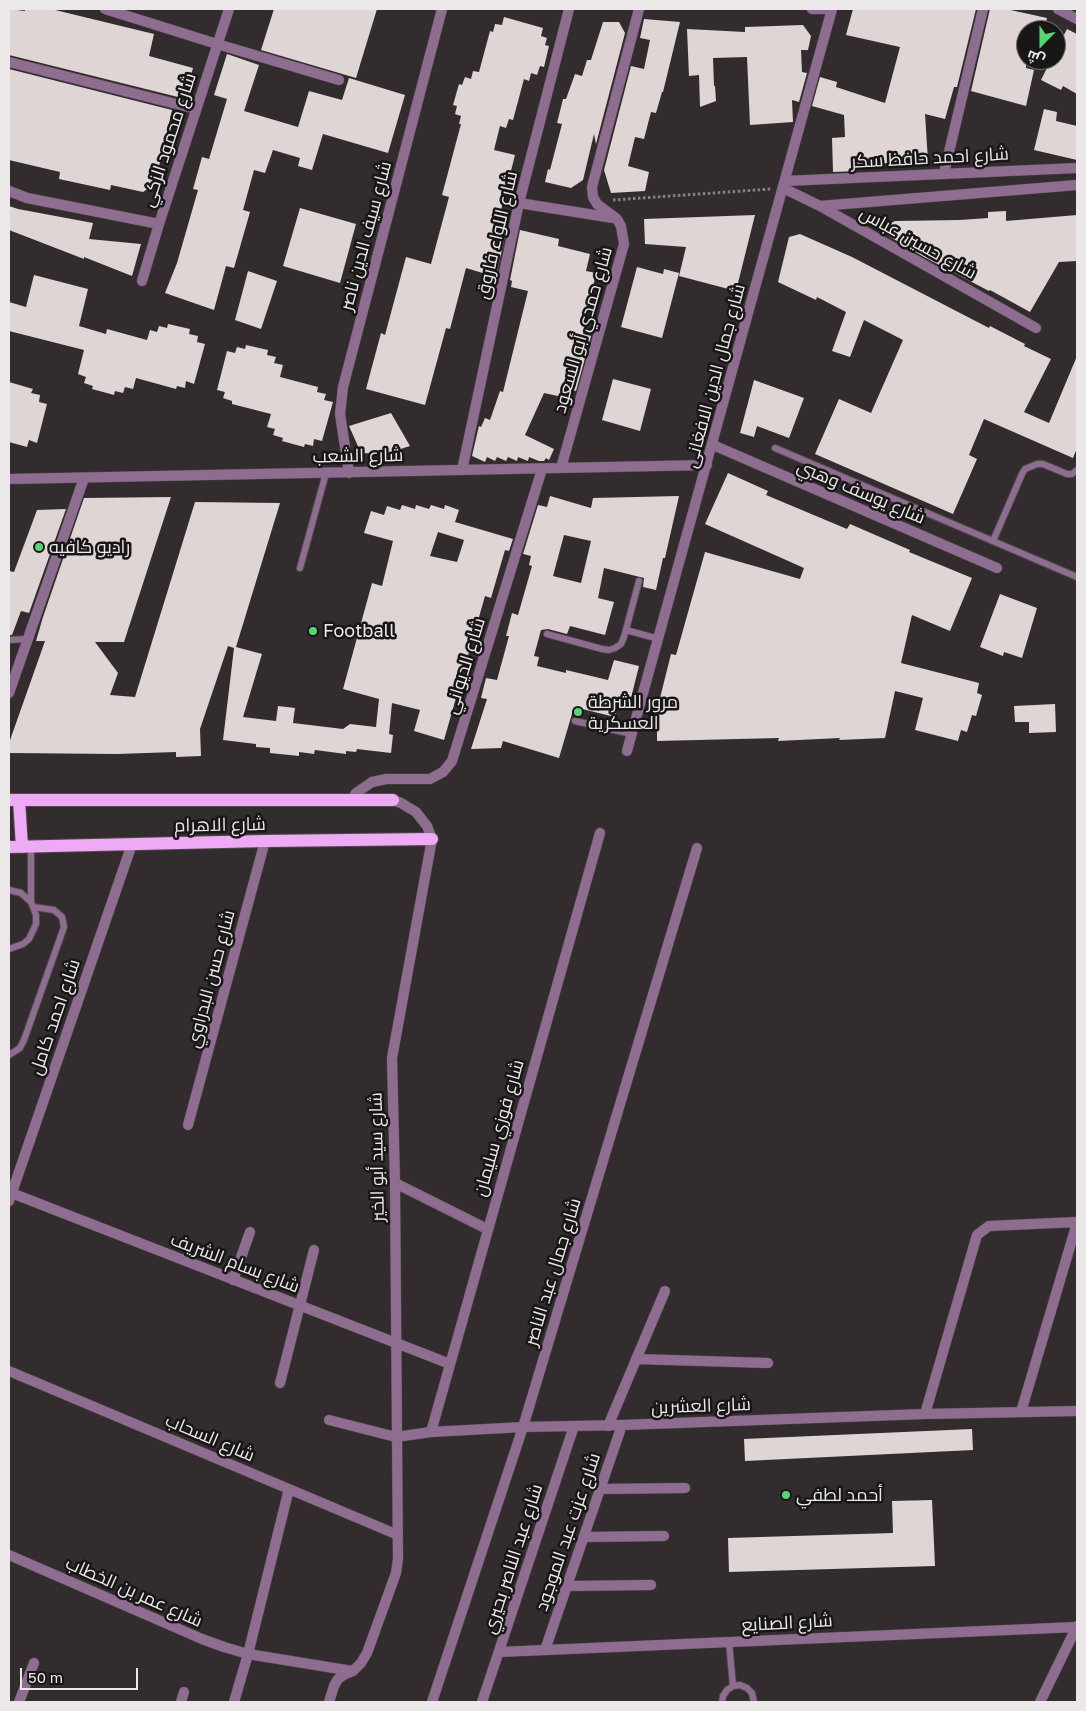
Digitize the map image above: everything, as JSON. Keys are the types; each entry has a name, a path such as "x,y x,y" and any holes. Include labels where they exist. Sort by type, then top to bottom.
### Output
{"main road":[{"name":"شارع الاهرام","path":"14,800 393,800"},
{"path":"14,800 21,847"},
{"name":"شارع الاهرام","path":"21,847 432,839"}],"street":[{"path":"106,9 339,80"},
{"name":"شارع محمود الزكي","path":"142,282 229,9"},
{"name":"شارع سيف الدين ناصر","path":"349,473 340,414 343,388 442,9"},
{"name":"شارع اللواء فاروق","path":"462,470 519,203 569,9"},
{"path":"617,219 603,210 595,201 592,187 639,9"},
{"path":"812,9 832,9"},
{"name":"شارع جمال الدين الافغانى","path":"628,751 832,9"},
{"path":"944,173 984,9"},
{"path":"1058,9 1077,19"},
{"path":"9,62 196,109"},
{"name":"شارع احمد حافظ سكر","path":"784,184 944,173 1077,168"},
{"name":"شارع حسين عباس","path":"784,184 1036,328"},
{"name":"شارع احمد حافظ سكر","path":"820,206 1077,185"},
{"path":"9,191 27,198 159,224"},
{"path":"519,203 617,219"},
{"name":"شارع حمدي أبو السعود","path":"561,468 624,244 621,226 617,219"},
{"name":"شارع يوسف وهبي","path":"713,445 997,568"},
{"name":"شارع الشعب","path":"9,479 707,465"},
{"name":"شارع الديواني","path":"351,801 356,793 372,782 386,779 430,779 443,772 452,761 542,469"},
{"path":"9,694 84,478"},
{"path":"393,800 402,803 416,812 427,826 432,839"},
{"name":"شارع فوزي سليمان","path":"431,1432 600,833"},
{"name":"شارع سيد أبو الخير","path":"329,1702 338,1679 353,1671 367,1653 396,1572 398,1558 392,1058 432,839"},
{"name":"شارع حسن البدراوي","path":"188,1125 265,841"},
{"name":"شارع احمد كامل","path":"10,1196 132,844"},
{"name":"شارع جمال عبد الناصر","path":"432,1702 523,1427 697,848"},
{"path":"395,1183 487,1229"},
{"name":"شارع بسام الشريف","path":"10,1196 450,1364"},
{"path":"925,1414 977,1235 988,1226 1077,1222 1021,1412"},
{"path":"233,1280 250,1232"},
{"path":"280,1383 314,1250"},
{"path":"608,1426 665,1291"},
{"path":"636,1358 768,1363"},
{"name":"شارع السحاب","path":"9,1371 398,1535"},
{"name":"شارع العشرين","path":"329,1420 396,1437 431,1432 523,1427 1077,1411"},
{"name":"شارع عزت عبد الموجود","path":"545,1650 622,1425"},
{"name":"شارع عبد الناصر بحيري","path":"482,1702 574,1426"},
{"path":"600,1490 685,1488"},
{"path":"234,1702 248,1654 289,1489"},
{"path":"584,1537 664,1536"},
{"name":"شارع عمر بن الخطاب","path":"9,1555 202,1639 248,1654 353,1671"},
{"path":"567,1586 651,1585"},
{"path":"1040,1702 1077,1626"},
{"name":"شارع الصنايع","path":"499,1652 1077,1626"},
{"path":"19,1702 34,1663"}],"lane":[{"path":"775,448 1077,577"},
{"path":"993,541 1025,469 1037,464 1043,464 1067,474 1072,474 1077,470"},
{"path":"300,568 326,473"},
{"path":"547,634 609,650 616,648 621,644 626,630 639,581"},
{"path":"626,630 659,639"},
{"path":"9,640 28,639"},
{"path":"575,721 632,734"},
{"path":"9,949 23,944 29,939 34,932 36,915 32,904 21,847"},
{"path":"9,890 21,893 32,904 54,910 62,917 64,927 24,1040 20,1048 9,1055"},
{"path":"729,1642 733,1686"},
{"path":"722,1702 727,1690 733,1686 740,1685 752,1693 754,1702"}],"path":[{"path":"595,201 784,184"}],"building":[{"path":"9,9 25,11 25,9 51,9 154,34 149,56 193,68 186,94 178,97 9,55"},
{"path":"274,9 377,9 356,78 261,50"},
{"path":"853,9 976,9 957,87 954,87 945,119 925,114 928,161 856,165 856,171 833,172 832,138 845,137 844,115 812,106 820,77 837,82 836,87 885,103 900,47 846,35"},
{"path":"990,9 1006,9 1047,18 1046,20 1016,20 1016,70 1034,70 1026,106 971,91"},
{"path":"504,17 543,28 541,36 547,38 545,45 549,46 544,67 540,66 537,75 531,73 529,81 524,79 513,120 509,119 506,128 500,126 494,150 515,155 499,218 506,220 504,226 507,227 496,277 466,268 450,329 446,328 425,405 366,389 381,333 385,335 406,257 431,264 449,197 442,195 461,124 459,124 461,116 455,114 457,106 453,105 459,84 462,85 465,77 471,79 473,71 479,72 490,31 493,32 495,24 502,25"},
{"path":"644,19 680,22 656,113 651,112 644,139 635,137 628,166 649,172 645,191 611,193 604,170 631,66 644,69 650,40 640,38"},
{"path":"603,22 619,22 625,33 596,144 594,134 583,180 571,188 545,182 562,124 557,123 563,99 566,99 575,74 582,76 587,60 591,60"},
{"path":"803,25 811,36 808,50 801,50 802,72 807,73 799,102 792,100 793,122 750,125 747,57 713,58 716,101 700,107 699,75 689,76 687,29 745,32 745,27"},
{"path":"1067,29 1077,34 1077,94 1063,86 1061,90 1041,80 1046,70 1066,70"},
{"path":"227,54 259,65 244,111 298,127 309,91 342,100 349,78 405,95 388,153 323,134 312,170 298,166 300,158 273,150 265,173 254,170 243,210 250,212 234,268 226,266 214,310 165,293 177,263 198,190 193,189 202,157 209,159 227,99 214,95"},
{"path":"9,69 172,110 155,184 143,192 111,185 110,190 59,179 60,172 9,160"},
{"path":"1044,109 1057,112 1056,121 1077,126 1077,160 1034,150"},
{"path":"9,206 93,223 89,239 141,244 132,276 9,230"},
{"path":"300,208 356,224 340,283 283,266"},
{"path":"1006,211 1006,221 1077,215 1077,261 1059,262 1030,312 924,257 887,235 891,223 895,221 988,218 988,212"},
{"path":"755,215 736,291 679,276 686,247 645,244 644,219"},
{"path":"520,230 559,239 558,246 590,254 586,271 596,273 583,334 591,336 576,391 569,389 567,398 544,393 525,435 554,449 549,460 546,458 544,461 539,461 529,457 528,461 518,457 517,461 508,457 506,461 497,457 495,461 487,457 485,462 472,456 479,426 481,427 485,418 490,420 500,391 503,392 528,291 511,287 512,281 510,280"},
{"path":"800,234 852,257 989,328 990,326 1051,359 1024,412 1049,423 1077,356 1077,448 1073,458 984,419 969,455 977,459 953,514 815,454 839,399 871,413 903,340 864,320 850,357 832,351 846,312 817,297 816,300 778,282 789,237"},
{"path":"637,267 663,274 664,269 679,273 662,338 621,327"},
{"path":"248,271 277,281 261,329 235,320"},
{"path":"34,275 88,289 79,326 106,334 107,329 147,340 150,330 157,332 159,326 167,328 168,324 190,329 189,334 198,336 197,342 205,344 194,384 186,381 185,388 177,386 176,389 136,378 133,389 125,387 123,393 115,391 114,395 92,389 93,386 84,383 86,377 78,374 84,350 9,331 9,302 26,307"},
{"path":"246,345 268,350 267,355 276,357 274,363 283,365 280,377 318,387 317,392 326,394 324,400 333,402 322,441 314,439 313,446 305,444 304,447 282,441 283,438 273,435 275,429 267,427 271,414 232,404 232,401 223,398 225,392 217,390 227,351 235,353 237,347 245,349"},
{"path":"613,379 651,389 640,431 602,420"},
{"path":"754,380 804,398 789,438 757,426 754,437 740,433"},
{"path":"9,382 33,389 31,393 40,395 39,402 47,404 37,443 29,440 27,447 9,442"},
{"path":"391,413 410,446 385,454 361,453 349,426"},
{"path":"728,473 768,491 766,495 847,529 850,524 910,550 909,552 972,578 950,631 912,615 901,663 979,683 977,693 982,695 976,716 972,715 967,732 961,730 958,741 915,730 923,698 895,691 885,738 778,741 779,738 657,741 657,710 671,654 676,655 705,552 800,579 804,568 705,524"},
{"path":"550,496 591,508 593,498 679,496 656,590 643,587 644,578 604,568 598,598 614,602 605,635 570,626 567,634 548,629 541,630 534,656 539,657 537,666 566,673 566,670 608,680 614,660 639,666 630,702 619,700 615,717 574,707 559,758 503,741 501,748 471,749 487,699 481,698 486,678 497,680 509,636 506,636 512,613 518,615 532,566 529,565 531,556 523,554 538,505 547,507","holes":["564,535 591,541 581,583 553,576"]},
{"path":"171,497 124,642 95,642 118,673 110,695 135,697 195,502 280,503 236,647 262,654 243,717 276,721 278,706 295,708 293,723 343,729 350,724 376,727 379,699 343,689 372,583 382,586 393,541 364,533 371,511 384,515 387,506 400,510 402,505 415,509 416,505 429,509 431,505 444,509 445,505 459,510 455,522 513,539 509,551 505,550 491,598 485,596 444,740 414,731 420,710 392,703 389,734 393,735 391,753 357,749 356,752 346,751 346,754 315,750 314,754 299,752 299,756 270,753 270,748 256,747 256,744 223,740 234,648 228,646 200,729 201,756 176,757 176,752 117,754 9,753 9,743 45,641 36,641 43,617 84,498","holes":["438,532 464,540 457,562 430,556"]},
{"path":"66,509 29,613 21,611 12,635 9,635 9,571 14,572 37,510"},
{"path":"1000,594 1037,608 1022,658 1004,652 1003,656 980,647"},
{"path":"1055,704 1056,732 1029,733 1029,722 1015,722 1014,706"},
{"path":"972,1429 973,1450 745,1461 744,1439"},
{"path":"932,1500 935,1566 729,1572 728,1538 893,1533 892,1501"}],"place":[{"name":"راديو كافيه","path":"39,547"},
{"name":"Football","path":"313,631"},
{"name":"مرور الشرطة العسكرية","path":"578,712"},
{"name":"أحمد لطفي","path":"786,1495"}]}
